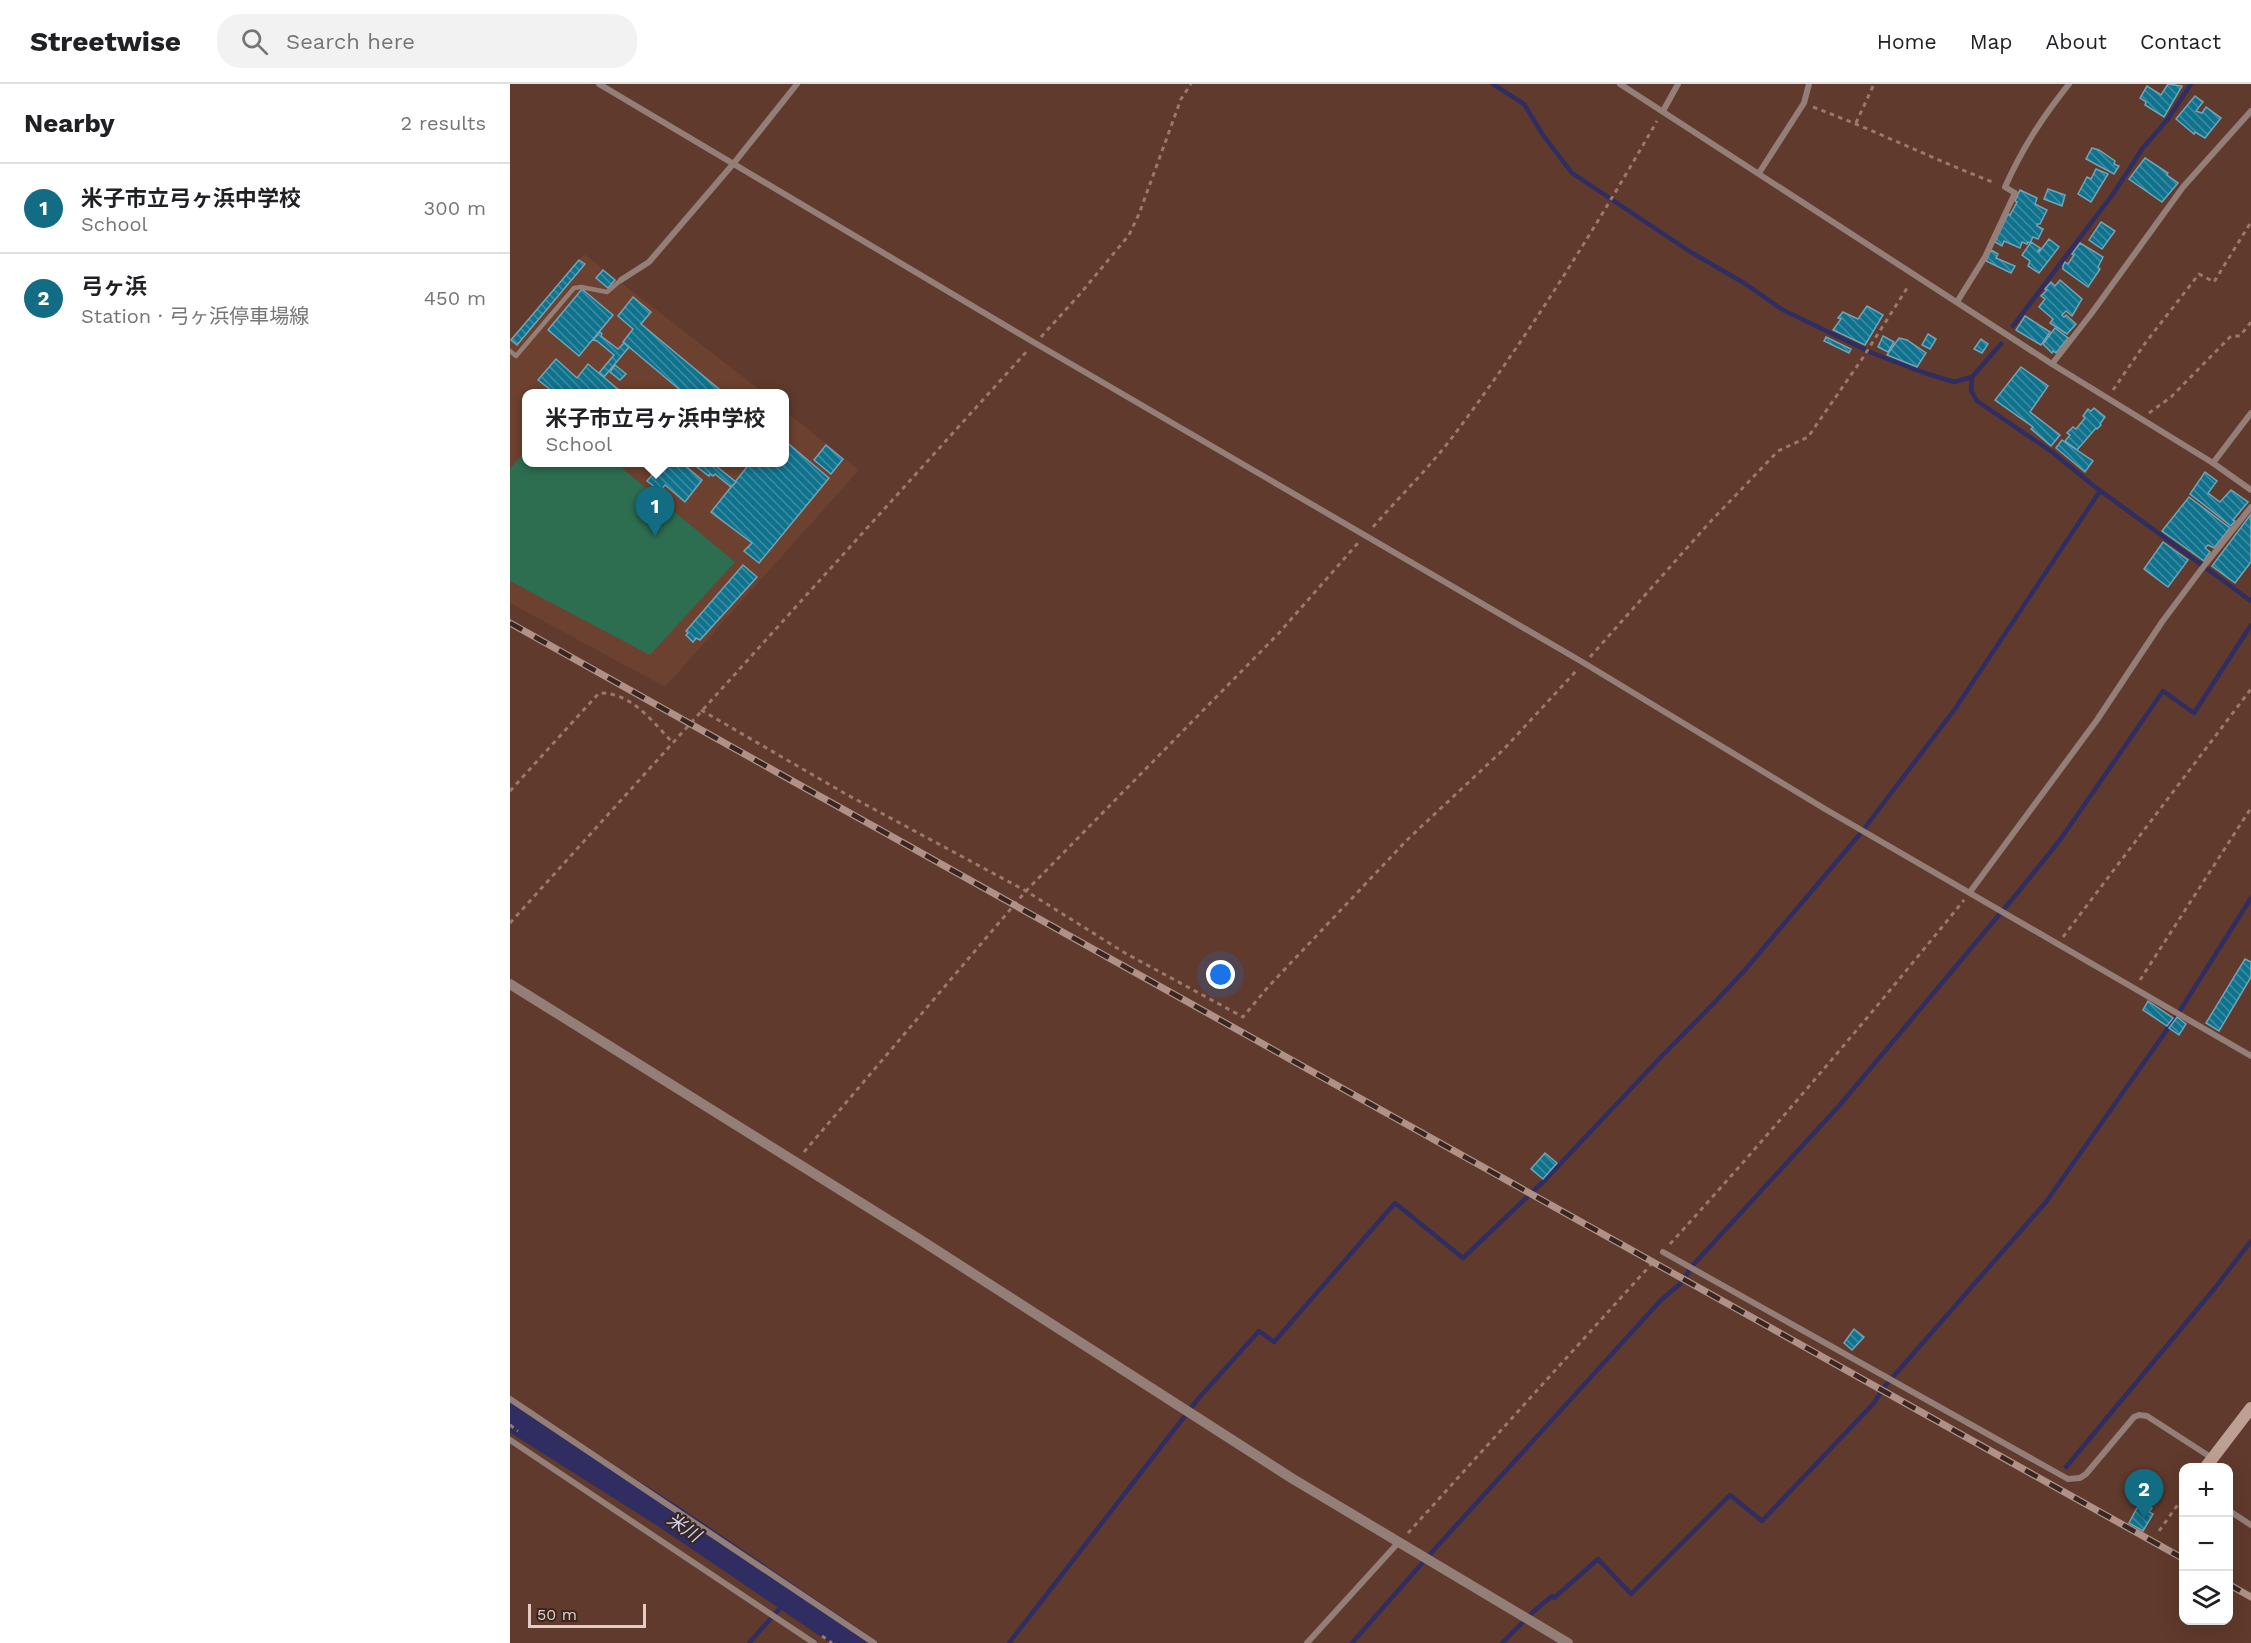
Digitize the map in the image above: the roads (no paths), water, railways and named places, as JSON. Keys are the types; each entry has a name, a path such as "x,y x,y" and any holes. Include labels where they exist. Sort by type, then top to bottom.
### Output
{"main road":[{"path":"2208,1463 2251,1408"}],"street":[{"path":"599,84 1035,343 1584,663 1825,809 2251,1056"},
{"path":"621,280 649,262 734,163 797,84"},
{"path":"1620,84 2052,364 2213,463 2251,490"},
{"path":"1663,111 1678,84"},
{"path":"1759,173 1804,103 1809,84"},
{"path":"1957,302 1985,257 2015,193 2005,187 2022,149 2045,114 2069,84"},
{"path":"2052,364 2183,187 2251,111"},
{"path":"2213,463 2251,413"},
{"path":"1970,892 2097,720 2169,614 2251,507"},
{"path":"510,984 796,1162 1293,1479 1568,1643"},
{"path":"1663,1252 2068,1479 2084,1477 2134,1417 2139,1415 2147,1416 2208,1463"},
{"path":"510,1399 874,1643"},
{"path":"510,1440 814,1643"},
{"path":"2233,1512 2251,1525"},
{"path":"1307,1643 1398,1543"}],"lane":[{"path":"510,351 516,356 574,288 581,287 607,292 621,280"}],"waterway":[{"path":"1493,84 1524,104 1543,135 1572,173 1783,310 1872,353 1954,382 1972,377 2001,344"},
{"path":"2013,326 2113,194 2142,149 2168,119 2191,84"},
{"path":"1972,377 1971,390 1977,401 2052,452 2094,486 2251,601"},
{"path":"1009,1643 1198,1399 1259,1331 1274,1342 1395,1203 1463,1258 1545,1180 1716,1001 1860,834 1955,709 2100,491"},
{"path":"1352,1643 1432,1552 1661,1300 1680,1284 1693,1265 1839,1106 2060,840 2163,691 2194,713 2251,625"},
{"path":"1502,1643 1533,1612 1552,1596 1554,1598 1598,1559 1631,1594 1730,1495 1762,1521 1874,1403 1885,1386 2046,1202 2176,1017 2251,898"},
{"path":"2066,1467 2215,1288 2251,1241"},
{"name":"米川","path":"510,1416 668,1516 855,1643"},
{"path":"749,1643 788,1599"}],"railway":[{"path":"510,623 2179,1556"},
{"path":"2233,1587 2251,1597"}],"place":[{"name":"米子市立弓ヶ浜中学校","path":"655,536"},
{"name":"弓ヶ浜","path":"2144,1519"}]}
